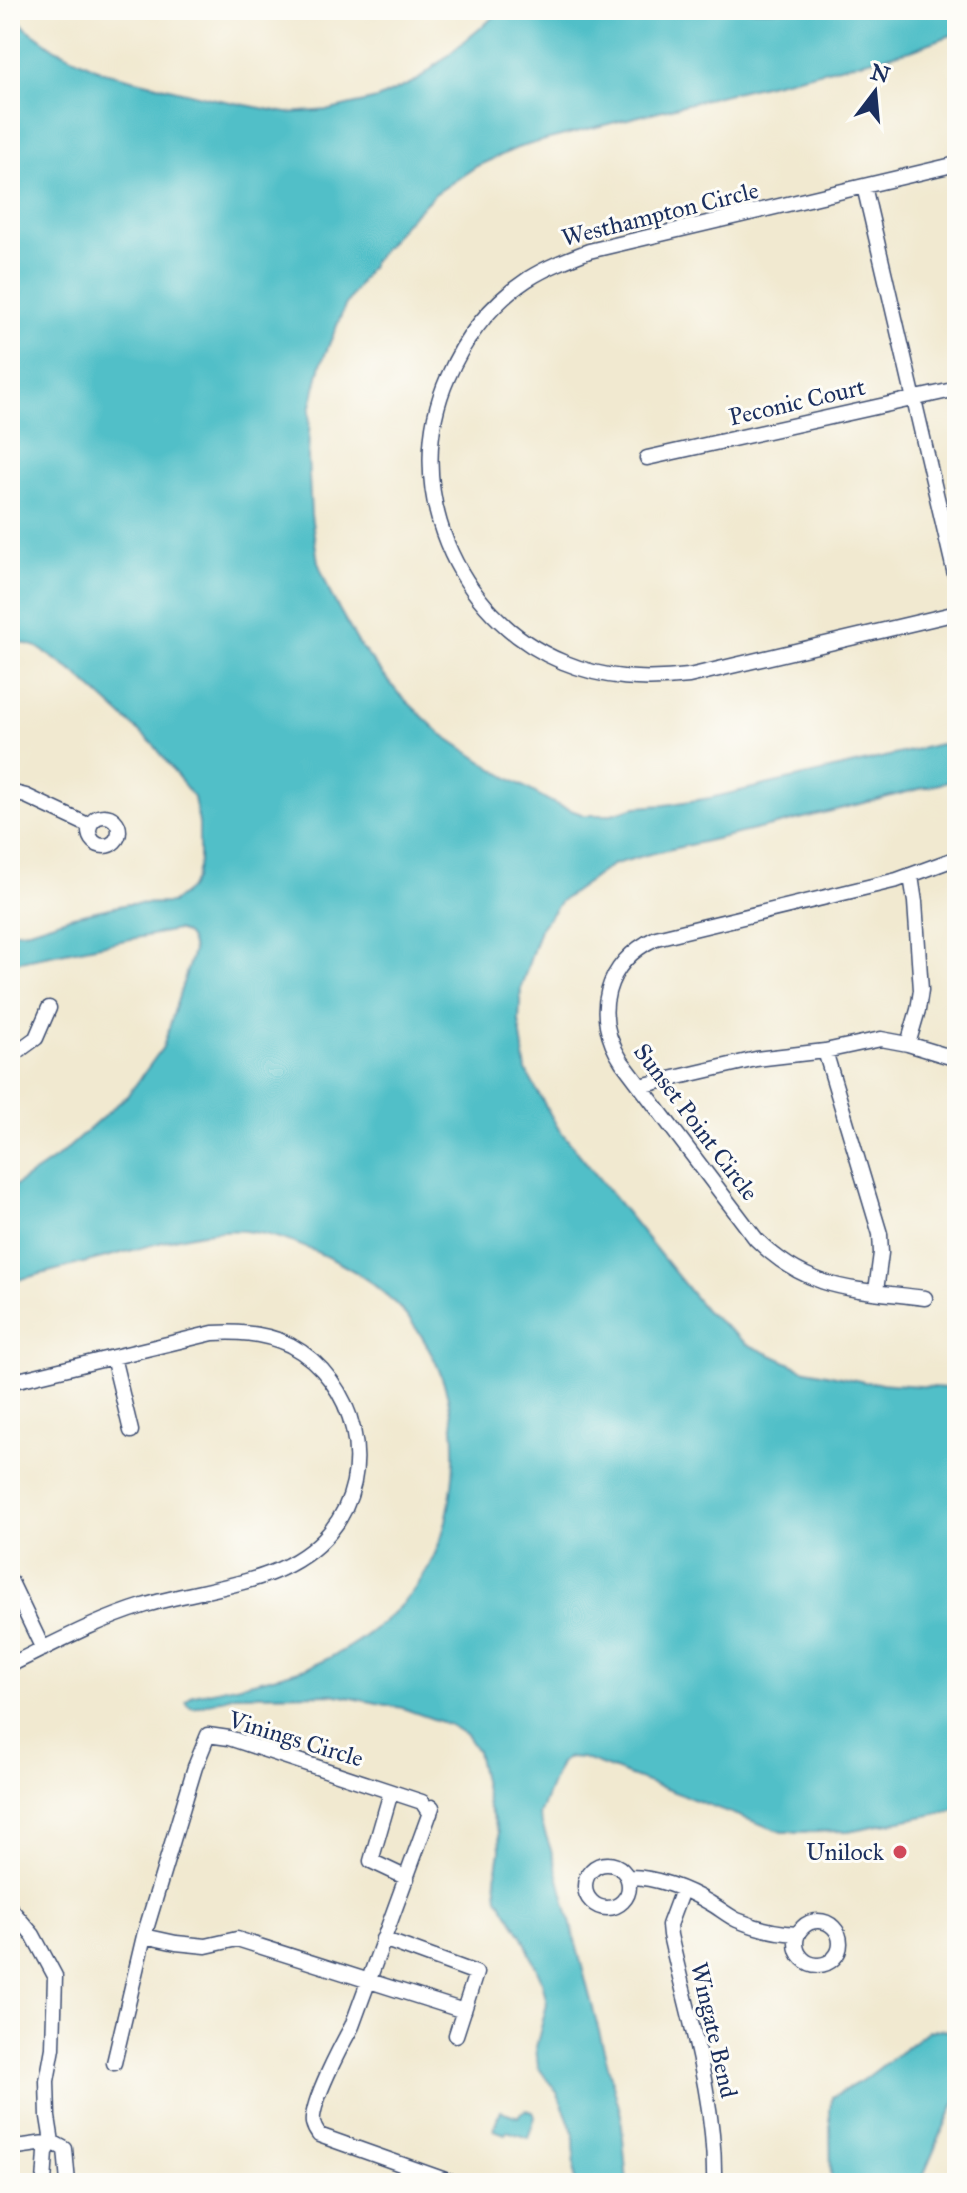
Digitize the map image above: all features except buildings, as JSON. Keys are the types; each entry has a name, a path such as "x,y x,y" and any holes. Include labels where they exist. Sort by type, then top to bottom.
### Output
{"street":[{"name":"Westhampton Circle","path":"957,164 589,251 544,270 504,298 471,334 456,358 440,394 430,461 438,519 448,547 477,597 497,618 536,648 562,662 608,676 660,679 689,676 957,613"},
{"path":"864,186 957,583"},
{"name":"Peconic Court","path":"647,458 957,389"},
{"path":"10,792 26,796 90,826"},
{"name":"Sunset Point Circle","path":"925,1298 835,1286 796,1272 771,1254 756,1239 622,1062 612,1044 605,1016 607,996 614,977 639,947 666,935 911,876 957,858"},
{"path":"908,1044 921,1001 911,876"},
{"path":"10,1057 36,1038 49,1008"},
{"path":"640,1086 756,1059 825,1051 881,1039 957,1059"},
{"path":"825,1051 880,1234 876,1291"},
{"path":"10,1382 213,1333 262,1335 289,1345 306,1356 334,1383 351,1418 357,1457 354,1481 345,1509 316,1548 300,1560 264,1576 112,1616 10,1665"},
{"path":"113,1357 131,1431"},
{"path":"10,1580 43,1649"},
{"name":"Vinings Circle","path":"114,2063 144,1936 195,1767 208,1735 229,1738 422,1802 432,1808 352,2026 327,2076 313,2116 313,2125 319,2135 454,2183"},
{"path":"391,1792 371,1861 407,1878"},
{"path":"627,1877 648,1878 682,1890 711,1903 735,1919 757,1927 797,1934"},
{"name":"Wingate Bend","path":"682,1890 669,1925 670,1935 708,2094 714,2183"},
{"path":"10,1908 33,1935 55,1976 53,2048 47,2081 52,2142 46,2152 44,2183"},
{"path":"144,1936 206,1946 237,1939 464,2011"},
{"path":"383,1939 476,1973 456,2035"},
{"path":"10,2148 52,2142 65,2149 68,2183"}],"water":[{"path":"10,10 26,28 55,49 104,72 287,113 330,110 377,99 418,80 495,16 497,10 957,10 957,33 911,50 549,139 517,148 477,166 435,194 404,224 373,262 345,306 321,364 310,410 308,458 311,515 318,562 331,595 360,646 398,693 440,733 498,772 555,804 584,815 608,815 636,807 710,798 940,744 957,748 955,780 612,865 561,901 540,929 521,987 519,1021 526,1071 558,1128 705,1310 747,1344 802,1369 865,1382 957,1390 957,1810 848,1831 782,1832 582,1758 569,1757 560,1763 539,1815 553,1856 621,2115 627,2183 575,2183 574,2134 558,2094 538,2067 536,2047 547,2004 542,1981 523,1937 498,1897 499,1832 488,1806 477,1751 466,1735 450,1725 402,1708 332,1694 235,1695 194,1708 188,1706 186,1701 193,1695 303,1669 338,1653 391,1615 420,1582 441,1539 449,1509 454,1454 452,1416 443,1382 430,1350 410,1320 386,1295 356,1272 295,1243 252,1232 222,1231 192,1235 10,1282 10,1189 59,1156 128,1095 163,1047 193,951 188,937 176,930 10,963 10,932 29,930 128,904 171,903 190,888 195,879 199,862 199,823 194,798 154,745 75,673 37,647 10,639"},
{"path":"942,2029 954,2033 957,2045 957,2097 920,2183 831,2183 832,2097 865,2079 928,2031"},
{"path":"526,2110 533,2112 535,2117 528,2138 494,2130 501,2111 519,2117"}],"place":[{"name":"Unilock","path":"900,1852"}]}
